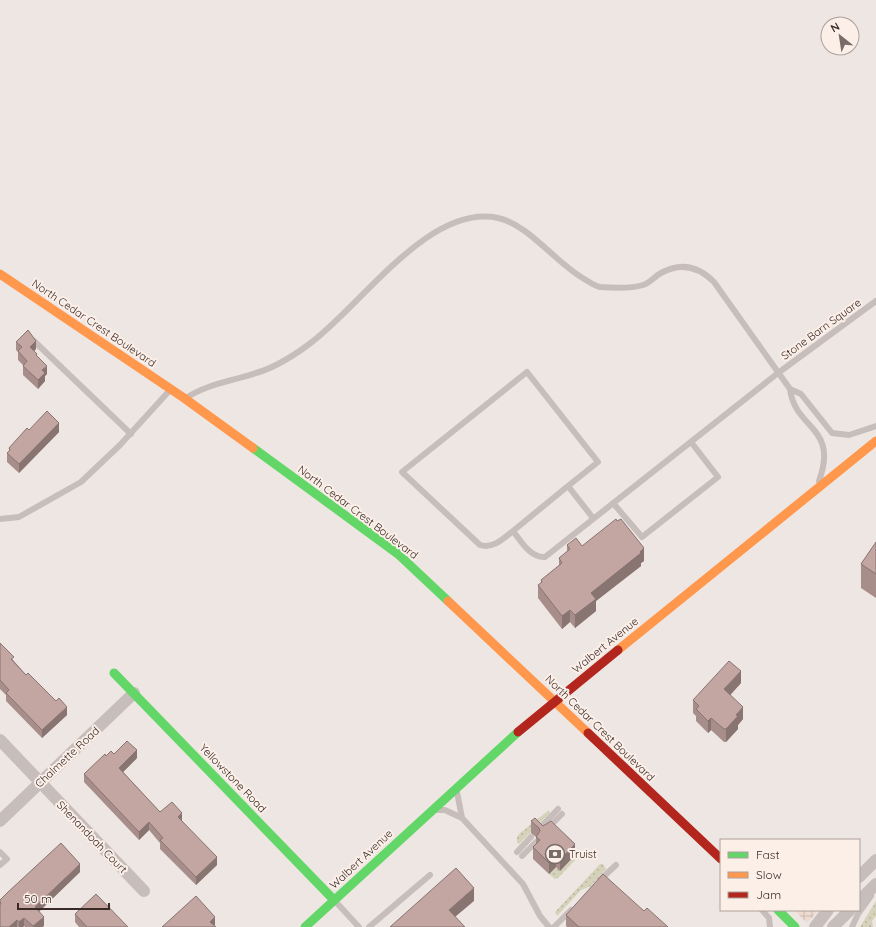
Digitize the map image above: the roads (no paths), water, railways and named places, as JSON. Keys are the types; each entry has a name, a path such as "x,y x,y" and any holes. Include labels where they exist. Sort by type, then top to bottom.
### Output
{"main road":[{"name":"North Cedar Crest Boulevard","path":"0,274 184,398 398,554 720,857"},
{"name":"Walbert Avenue","path":"305,927 457,786 554,702 816,488 876,441"},
{"name":"Yellowstone Road","path":"114,673 334,900"},
{"path":"779,911 795,927"}],"street":[{"name":"Chalmette Road","path":"0,820 134,693"},
{"name":"Shenandoah Court","path":"0,740 144,891"},
{"path":"860,877 874,862"},
{"path":"860,900 876,884"},
{"path":"814,927 827,911"},
{"path":"833,927 849,911"}],"lane":[{"path":"184,398 206,388 258,373 308,346 326,332 409,251 451,224 483,216 512,222 524,230 568,269 598,286 620,288 644,285 662,272 686,266 704,271 714,282 778,373 790,388 801,394 832,433 849,435 876,426"},
{"name":"Stone Barn Square","path":"513,531 530,552 539,557 545,557 778,373 876,301"},
{"path":"34,341 131,434"},
{"path":"527,372 598,462 513,531 494,545 486,547 480,545 402,472 527,372"},
{"path":"790,388 791,401 820,437 824,448 825,464 816,488"},
{"path":"0,519 19,517 81,482 131,434 171,389"},
{"path":"614,503 642,538 718,477 691,442"},
{"path":"568,486 593,518"},
{"path":"457,786 462,818"},
{"path":"428,814 436,810 445,810 462,818 523,884 540,916 549,927"},
{"path":"542,831 560,811"},
{"path":"519,854 533,839"},
{"path":"0,852 7,859 0,866"},
{"path":"860,872 874,862"},
{"path":"593,887 616,865"},
{"path":"369,927 430,875"},
{"path":"852,927 858,914 876,888"},
{"path":"334,900 359,927"},
{"path":"554,927 576,904"},
{"path":"763,911 769,918 770,927"}],"place":[{"name":"Truist","path":"555,854"}]}
